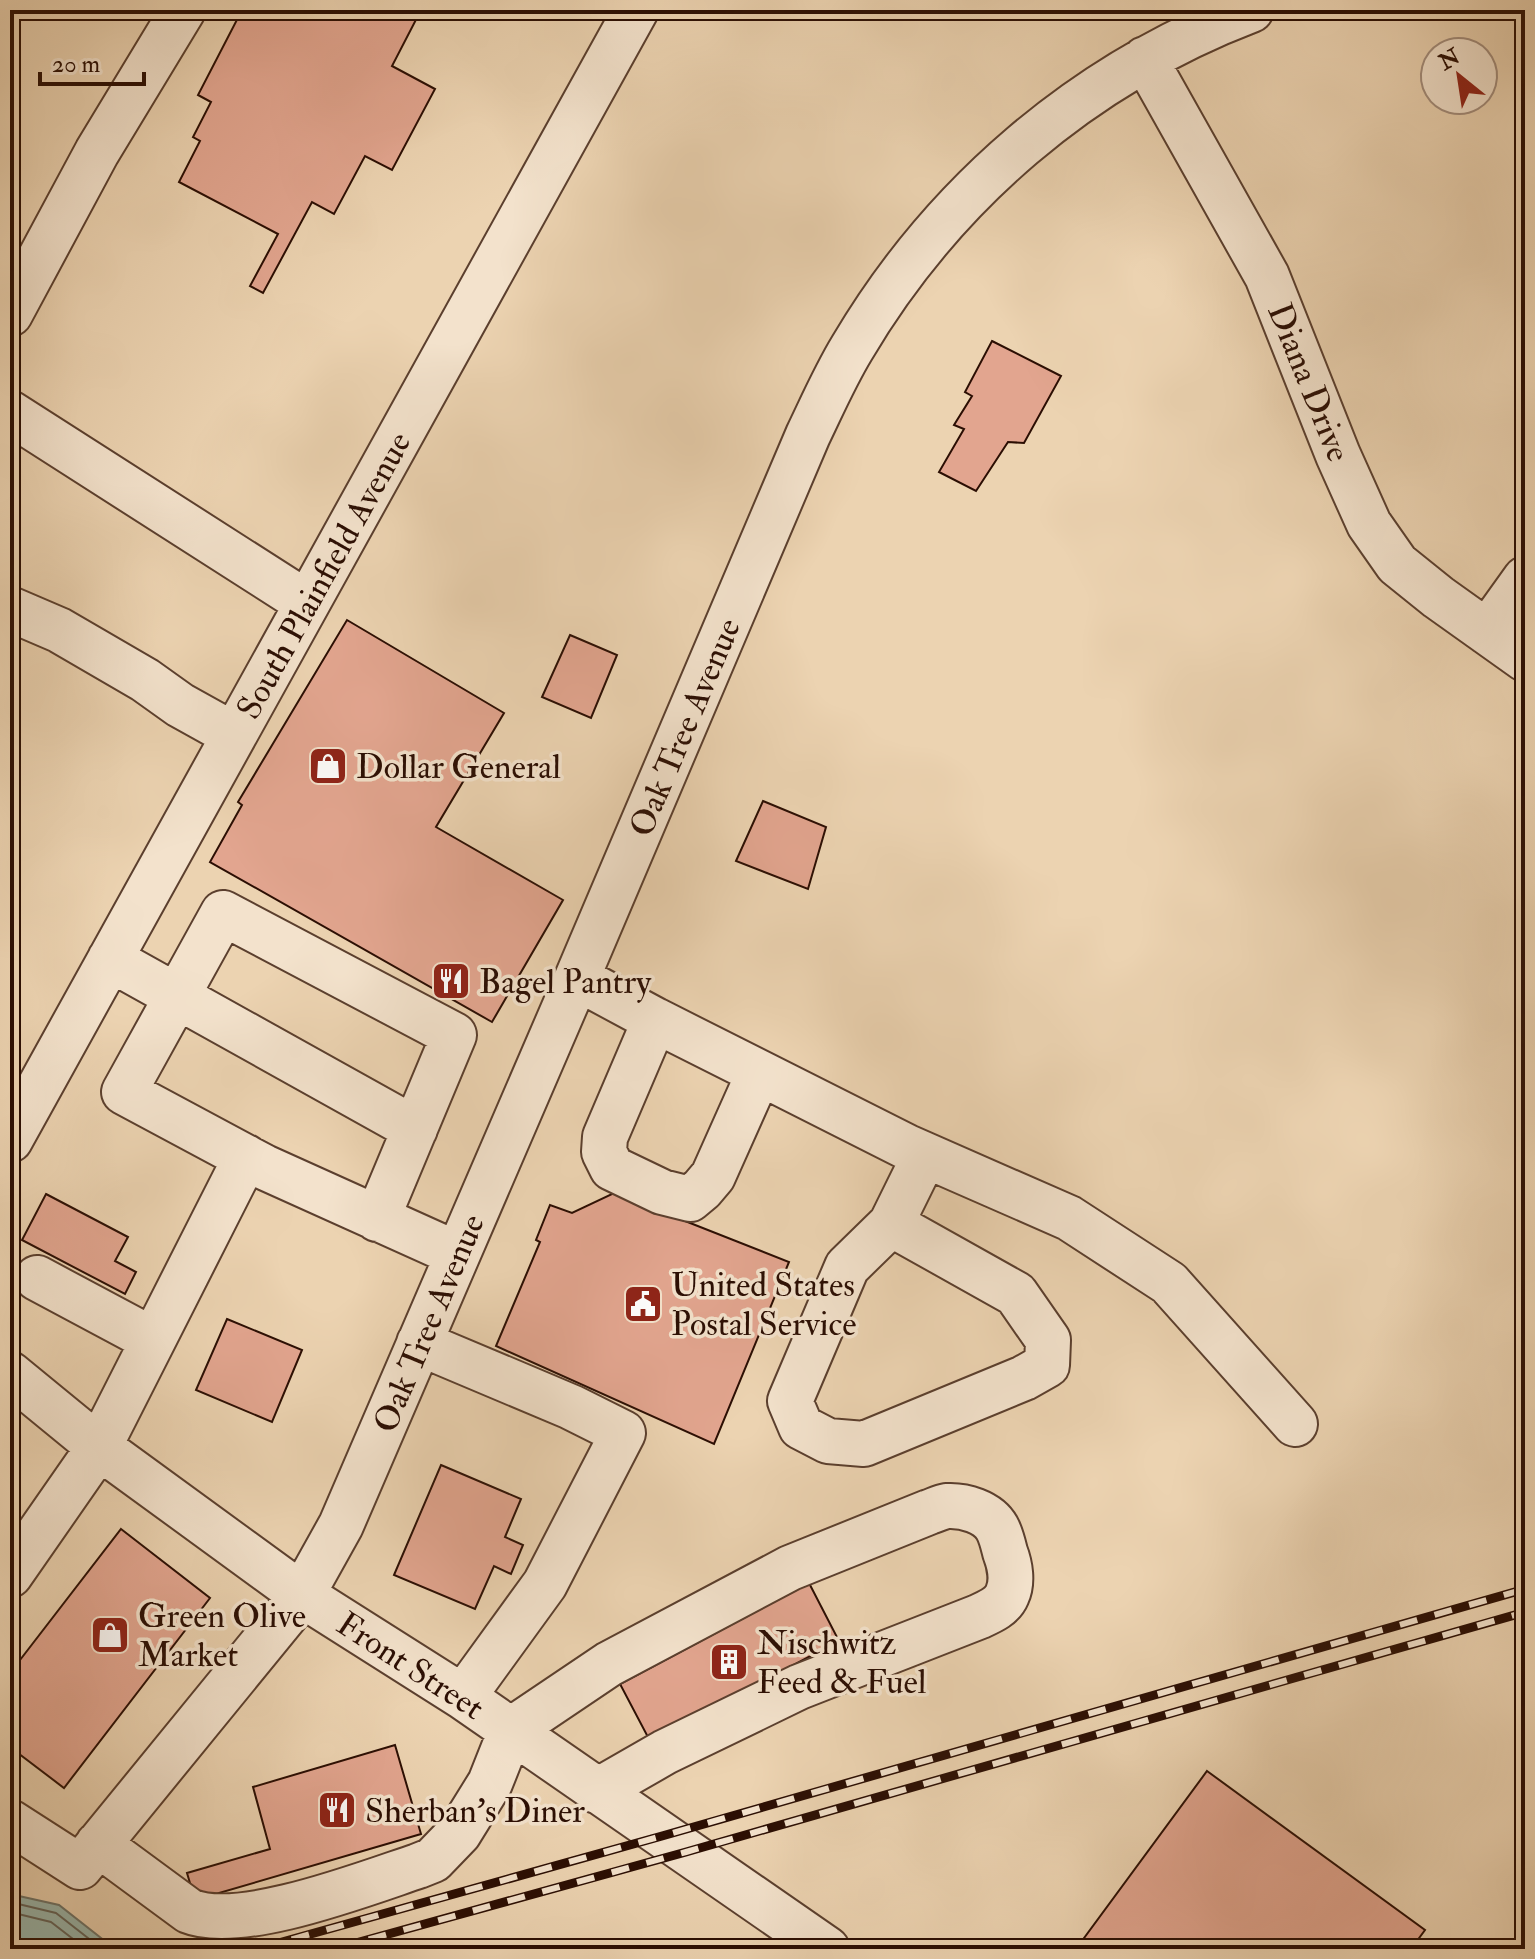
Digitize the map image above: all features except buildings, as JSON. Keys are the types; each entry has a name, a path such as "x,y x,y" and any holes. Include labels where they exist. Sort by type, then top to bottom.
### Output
{"street":[{"path":"10,314 97,152 183,10"},
{"name":"South Plainfield Avenue","path":"10,1140 636,10"},
{"name":"Oak Tree Avenue","path":"10,1822 80,1867 302,1595 341,1525 808,435 851,349 900,274 987,176 1056,118 1145,59 1207,27 1251,10"},
{"name":"Diana Drive","path":"1145,59 1267,276 1338,455 1369,524 1397,564 1525,659"},
{"path":"10,413 307,603"},
{"path":"1487,632 1525,579"},
{"path":"10,609 59,630 234,735"},
{"path":"377,1219 454,1035 223,913 124,1092 246,1157 377,1219 457,1254"},
{"path":"110,959 415,1129"},
{"path":"577,978 925,1155 1069,1218 1169,1283 1295,1424"},
{"path":"655,1020 605,1137 604,1152 612,1168 662,1192 690,1199 713,1176 759,1073"},
{"path":"891,1224 1016,1294 1048,1340 1047,1365 1024,1378 864,1444 828,1441 801,1427 790,1401 847,1267 891,1224 925,1155"},
{"path":"10,1575 99,1447 246,1157"},
{"path":"37,1278 153,1340"},
{"path":"419,1343 571,1407 623,1433 545,1584 463,1697"},
{"name":"Front Street","path":"10,1374 99,1447 302,1595 463,1697 827,1949"},
{"path":"98,1844 176,1902 200,1916 233,1917 259,1913 316,1899 418,1866 433,1860 459,1833 483,1795 511,1730 609,1664 790,1568 945,1506 976,1511 997,1528 1008,1560 1010,1582 1006,1597 997,1608 799,1687 665,1752 597,1791"}],"water":[{"path":"10,1894 59,1905 115,1949 10,1949"}],"railway":[{"path":"257,1949 1525,1589"},
{"path":"334,1949 686,1852 1525,1612"}],"place":[{"name":"Dollar General","path":"328,766"},
{"name":"Bagel Pantry","path":"451,981"},
{"name":"United States Postal Service","path":"643,1304"},
{"name":"Green Olive Market","path":"110,1635"},
{"name":"Nischwitz Feed & Fuel","path":"729,1662"},
{"name":"Sherban's Diner","path":"337,1810"}]}
